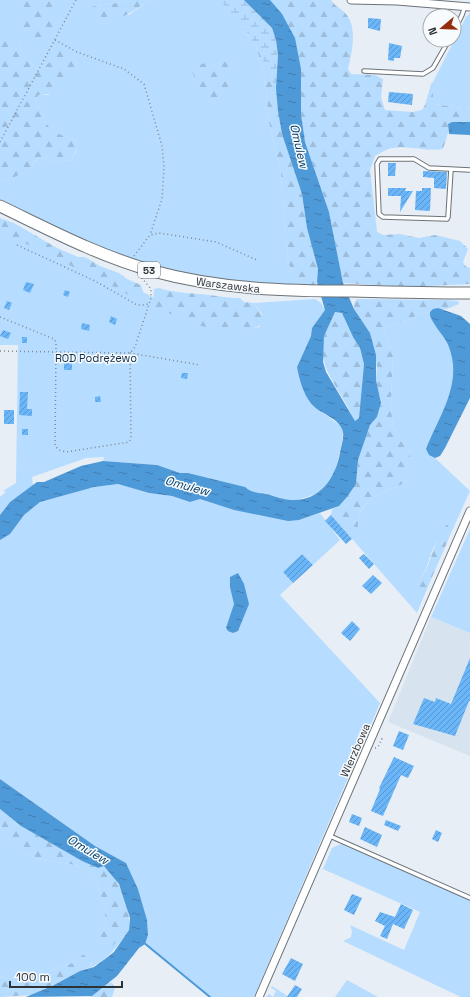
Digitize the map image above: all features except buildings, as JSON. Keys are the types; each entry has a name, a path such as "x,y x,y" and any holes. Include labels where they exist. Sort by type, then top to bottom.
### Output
{"main road":[{"name":"Warszawska","path":"0,206 70,240 140,268 181,278 220,285 262,289 470,293"}],"street":[{"path":"351,0 397,0 467,4"},
{"name":"Wierzbowa","path":"259,997 470,512"}],"lane":[{"path":"462,15 467,4"},
{"path":"364,71 423,74 433,68 444,48"},
{"path":"451,169 447,219 384,218 379,214 377,164 380,160 414,159 429,168 451,169 470,170"},
{"path":"330,836 470,898"}],"path":[{"path":"0,142 76,0"},
{"path":"55,40 77,52 124,69 144,84 162,146 164,167 162,199 150,235 128,263"},
{"path":"150,235 159,233 209,240 257,260"},
{"path":"17,244 95,281 137,305 145,306 150,303"},
{"path":"0,317 54,339 56,342 55,446 59,450 66,452 130,442 130,353 135,347 150,303 151,289 141,278 140,268"},
{"path":"0,351 130,353 200,365"}],"shaded area":[{"path":"431,617 470,633 470,756 388,722"}],"green space":[{"path":"0,0 126,0 124,2 89,7 129,15 150,0 244,0 244,30 256,46 265,78 269,122 281,173 288,261 293,276 303,285 254,283 230,280 182,272 135,260 84,240 0,199 0,181 23,173 41,157 57,162 71,160 77,150 74,139 53,132 47,124 36,101 38,95 49,95 49,63 37,68 25,58 18,41 0,42"},
{"path":"22,0 54,0 55,20 54,31 51,39 26,41 21,37 26,18 21,6"},
{"path":"126,0 150,0 120,17 105,20 87,19 85,14 89,7 124,2"},
{"path":"218,0 244,0 272,28 276,40 278,55 276,88 256,46 234,15"},
{"path":"270,0 331,0 345,13 352,25 353,32 348,69 351,74 375,75 383,79 381,97 385,110 412,112 422,110 433,82 433,104 470,109 470,122 452,122 448,124 448,133 443,149 430,150 399,147 390,149 375,156 370,170 377,232 383,235 400,234 419,238 435,235 460,241 468,249 463,262 465,266 470,268 470,284 409,287 343,283 329,212 305,142 301,114"},
{"path":"470,13 470,109 433,104 433,82 450,48 462,48 462,25"},
{"path":"244,30 276,71 278,110 282,134 302,194 307,228 318,269 317,282 315,285 303,285 293,276 288,261 281,173 269,122 265,78 256,46"},
{"path":"18,41 25,58 37,68 49,63 60,50 69,51 79,64 77,72 70,83 59,91 38,95 36,101 47,124 53,132 74,139 77,149 71,160 57,162 41,157 35,160 30,168 23,173 0,181 0,42"},
{"path":"226,62 232,75 226,94 212,101 202,95 191,69 200,64"},
{"path":"0,218 14,223 57,248 78,257 85,257 100,266 119,273 127,279 141,285 145,298 143,301 139,301 118,289 0,231"},
{"name":"ROD Podrężewo","path":"0,221 183,312 248,329 260,327 262,314 254,303 315,299 321,303 325,310 312,328 311,336 297,367 307,396 323,413 341,426 343,433 334,475 326,487 318,493 298,500 278,499 273,496 250,492 244,487 188,473 180,473 157,465 103,461 104,457 86,458 32,477 33,486 10,502 0,515 0,497 6,492 3,491 16,483 18,345 0,345"},
{"path":"159,288 177,292 240,298 244,302 254,303 266,322 247,330 236,331 214,329 193,323 158,310 153,306 154,289"},
{"path":"357,299 445,300 458,301 459,304 447,309 419,314 383,329 393,351 391,407 393,428 410,452 410,471 406,482 373,498 367,503 359,518 358,528 354,533 347,533 331,515 332,509 339,506 356,484 358,460 370,425 377,417 381,403 376,380 377,367 370,333 354,309 354,303"},
{"path":"335,312 342,313 360,348 364,364 359,418 355,421 331,379 323,358 323,337 327,325"},
{"path":"430,312 430,316 449,345 453,357 454,370 450,397 440,423 428,446 432,457 435,458 470,491 452,531 452,525 437,541 423,576 415,586 420,599 424,596 417,613 347,533 354,533 361,511 371,499 406,482 410,471 410,452 393,428 391,407 393,351 383,329 419,314"},
{"path":"118,484 149,493 172,496 190,502 200,499 234,510 299,520 320,513 340,540 313,565 302,554 283,572 293,583 280,595 380,703 254,997 210,997 151,950 145,944 148,935 147,920 138,889 126,863 95,846 0,779 0,540 9,533 32,507 50,497 61,493"},
{"path":"447,524 452,524 452,531 424,596 420,599 415,594 415,586 423,576 437,541"},
{"path":"470,529 470,633 431,617"},
{"path":"0,809 21,826 82,861 98,868 104,866 110,872 124,895 129,922 129,930 111,947 105,950 97,940 99,928 106,921 104,904 98,887 89,873 74,865 46,861 29,855 17,846 0,827"},
{"path":"0,827 17,846 29,855 46,861 74,865 89,873 98,887 104,904 106,921 99,928 118,938 129,930 116,948 106,958 87,969 92,964 84,954 72,963 52,970 31,983 0,977"},
{"path":"341,844 470,900 470,997 461,997 343,941 351,937 352,931 350,925 404,950 420,912 323,869 332,848"},
{"path":"84,954 92,956 92,962 88,968 33,995 0,997 0,977 31,983 52,970 72,963"},
{"path":"347,980 378,997 335,997"},
{"path":"109,983 112,983 115,988 112,997 89,997"},
{"path":"272,986 289,997 273,997 276,991 271,988"},
{"path":"269,994 273,997 266,997"}],"water":[{"name":"Omulew","path":"244,0 270,0 282,14 295,38 301,69 301,114 305,142 329,212 343,283 354,309 370,333 376,355 376,380 381,403 377,417 370,425 358,460 356,484 339,506 299,520 288,521 234,510 200,499 190,502 172,496 149,493 118,484 94,487 40,502 24,515 10,534 0,540 0,515 10,502 37,482 44,482 81,466 103,461 157,465 180,473 188,473 245,487 248,490 255,492 286,499 298,500 308,498 317,493 332,477 337,466 343,440 343,432 338,423 318,410 310,402 303,390 297,367 311,336 312,328 325,310 317,282 318,269 307,228 302,194 282,134 276,88 278,55 276,40 272,28","holes":["335,312 342,313 360,348 364,364 359,418 355,421 326,372 323,362 324,336"]},
{"path":"452,122 470,122 470,135 449,134 448,124"},
{"path":"438,308 461,316 470,324 470,398 445,448 440,456 435,458 429,455 426,449 448,400 453,374 453,361 449,347 430,316 430,312 433,309"},
{"path":"238,573 244,584 249,604 238,631 233,633 228,631 226,628 234,604 230,587 230,577"},
{"name":"Omulew","path":"0,779 95,846 126,863 138,889 147,920 148,935 145,944 139,948 117,976 92,996 26,997 52,986 80,971 94,967 114,952 129,930 130,918 119,884 104,866 98,868 82,861 21,826 0,809"}],"waterway":[{"path":"143,942 210,997"}]}
